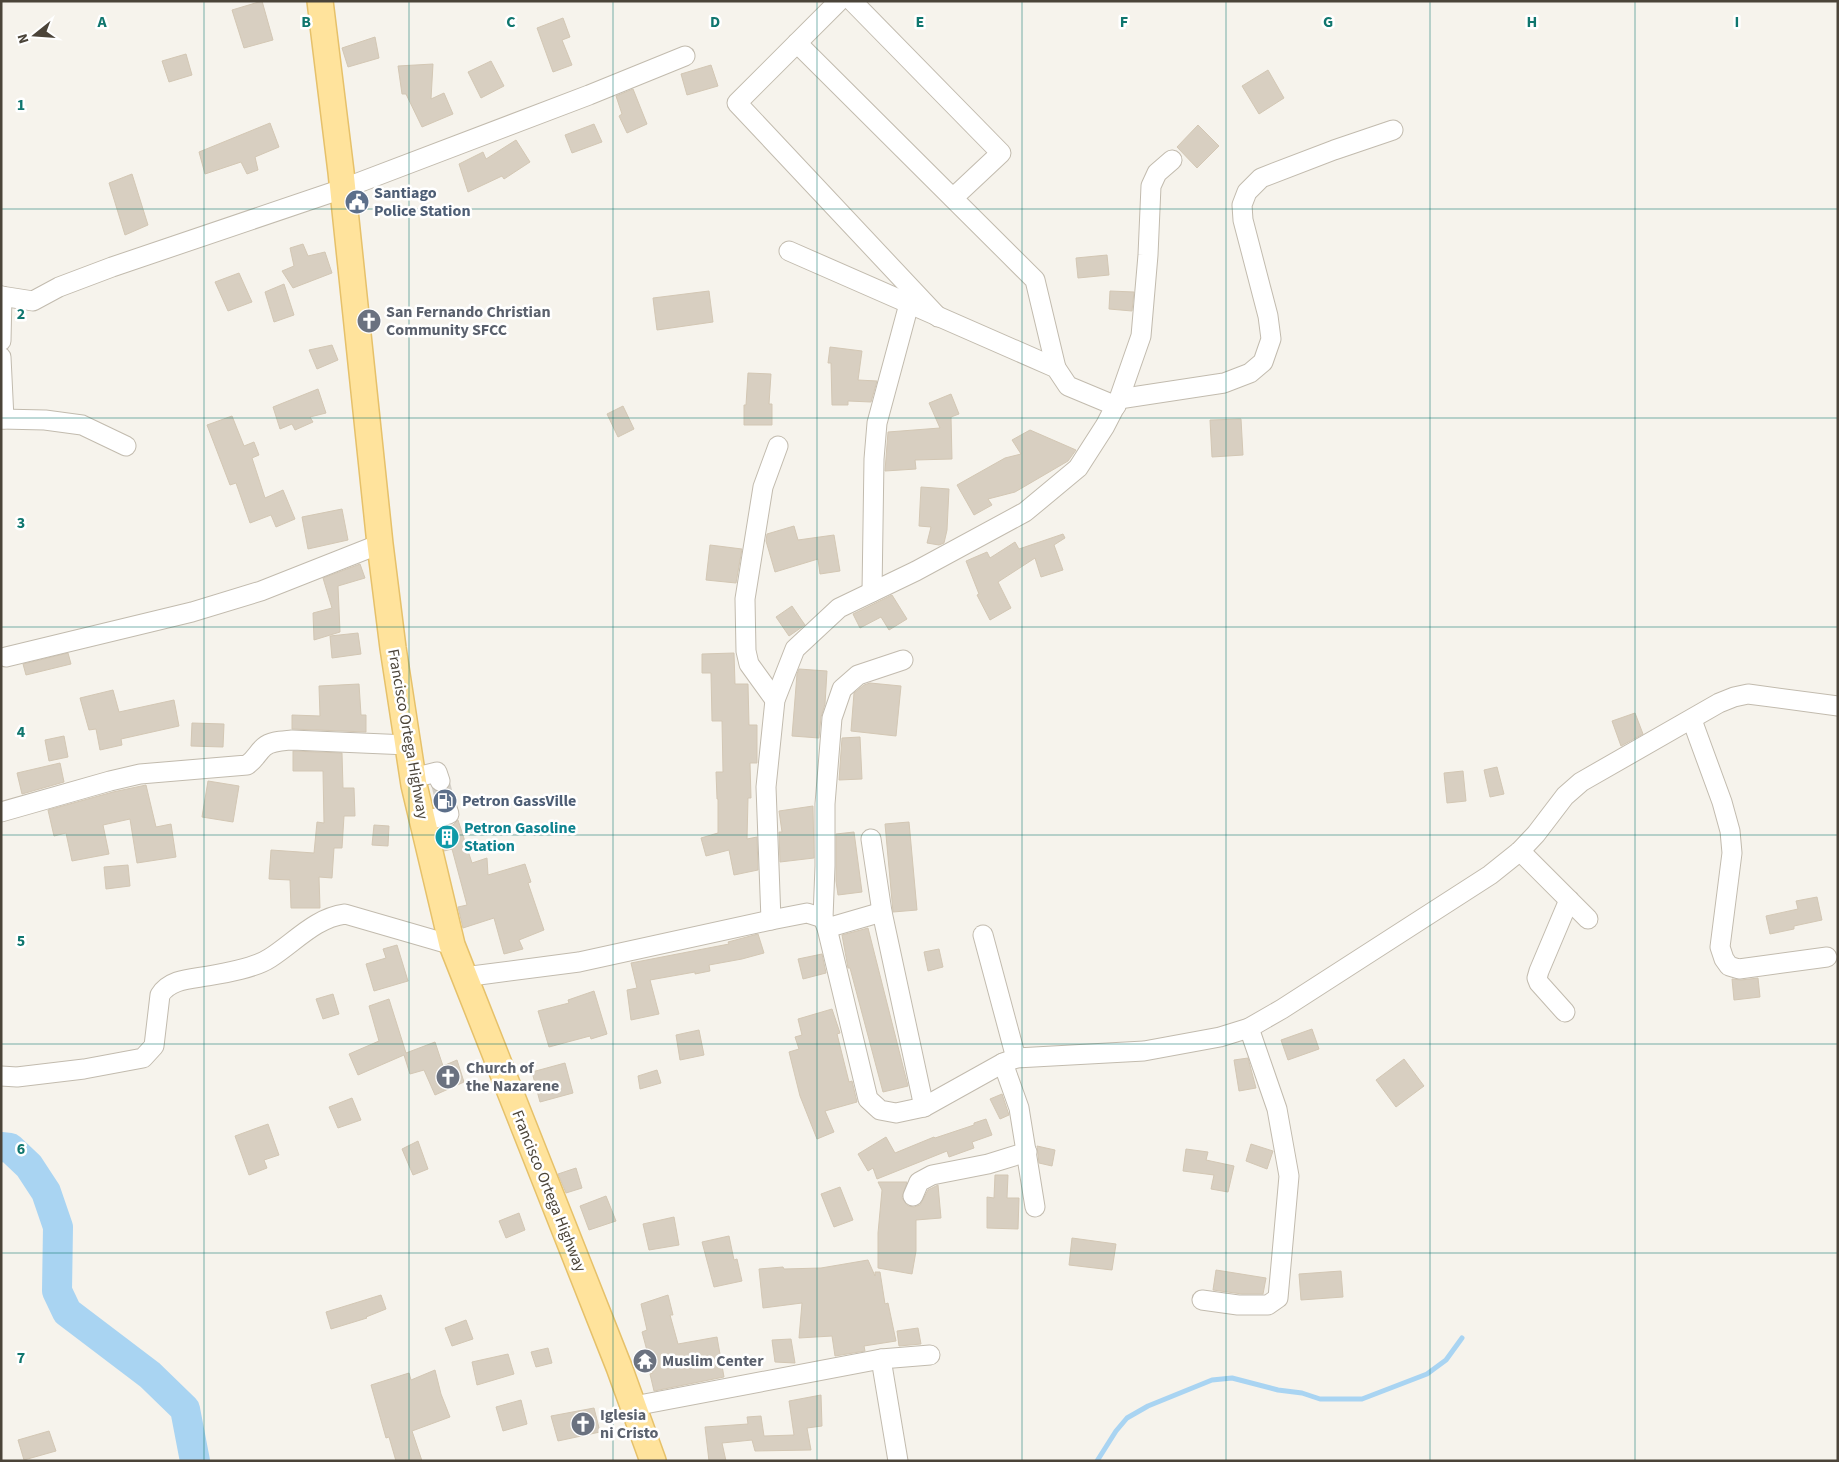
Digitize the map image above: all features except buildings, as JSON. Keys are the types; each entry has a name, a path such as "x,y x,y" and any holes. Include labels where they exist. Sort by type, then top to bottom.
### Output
{"main road":[{"name":"Francisco Ortega Highway","path":"320,1 393,648 408,745 423,822 452,945 634,1406 653,1461"}],"street":[{"path":"839,1 737,103 938,317"},
{"path":"852,1 1001,153 953,198"},
{"path":"797,42 1035,280 1056,368 1068,386 1117,402 1224,383 1250,373 1263,362 1271,339 1268,316 1243,220 1242,204 1247,192 1261,178 1393,130"},
{"path":"1,341 2,296 33,301 59,287 112,266 342,189 589,95 685,56"},
{"path":"771,920 766,787 775,700 796,649 839,608 916,571 1025,512 1078,468 1105,426 1117,402 1141,336 1148,255 1151,186 1157,173 1172,160"},
{"path":"789,251 1056,368"},
{"path":"872,592 874,459 877,423 909,304"},
{"path":"1,357 3,419 45,420 82,425 126,446"},
{"path":"775,700 749,664 746,651 745,599 763,487 778,446"},
{"path":"6,658 192,612 252,594 380,544"},
{"path":"902,660 858,675 842,689 832,718 825,804 825,923 868,1099 880,1110 896,1113 924,1107 1010,1060 1144,1051 1220,1037 1249,1028 1282,1010 1490,875 1520,851 1536,834 1565,796 1582,782 1719,703 1748,694 1838,706"},
{"path":"1692,720 1722,802 1730,831 1732,854 1720,947 1724,959 1728,966 1739,969 1827,958"},
{"path":"1,812 140,774 247,765 255,760 263,748 276,742 292,740 408,745"},
{"path":"414,778 437,772 440,781"},
{"path":"423,822 449,814 446,805"},
{"path":"871,839 882,912 924,1107"},
{"path":"1520,851 1588,919"},
{"path":"1565,1012 1539,983 1537,978 1569,900"},
{"path":"464,977 579,962 807,913 825,923 882,912"},
{"path":"1,1076 17,1077 84,1069 143,1058 154,1046 160,995 164,988 179,981 231,972 269,960 316,925 334,916 345,914 452,945"},
{"path":"983,935 1020,1108 1036,1207"},
{"path":"1202,1300 1268,1305 1278,1298 1289,1176 1277,1109 1249,1028"},
{"path":"913,1196 919,1182 932,1175 988,1164 1027,1152"},
{"path":"634,1406 881,1359 930,1355"},
{"path":"881,1359 898,1461"}],"waterway":[{"path":"1,1147 10,1148 29,1166 46,1192 58,1227 57,1291 67,1312 150,1375 185,1409 195,1461"},
{"path":"1097,1461 1116,1431 1127,1418 1148,1406 1212,1380 1232,1378 1278,1390 1302,1393 1320,1399 1362,1399 1427,1374 1446,1360 1462,1338"}],"tunnel":[{"path":"440,781 446,805"}],"place":[{"name":"Santiago Police Station","path":"357,202"},
{"name":"San Fernando Christian Community SFCC","path":"369,321"},
{"name":"Petron GassVille","path":"445,801"},
{"name":"Petron Gasoline Station","path":"447,837"},
{"name":"Church of the Nazarene","path":"448,1077"},
{"name":"Muslim Center","path":"645,1361"},
{"name":"Iglesia ni Cristo","path":"583,1424"}]}
